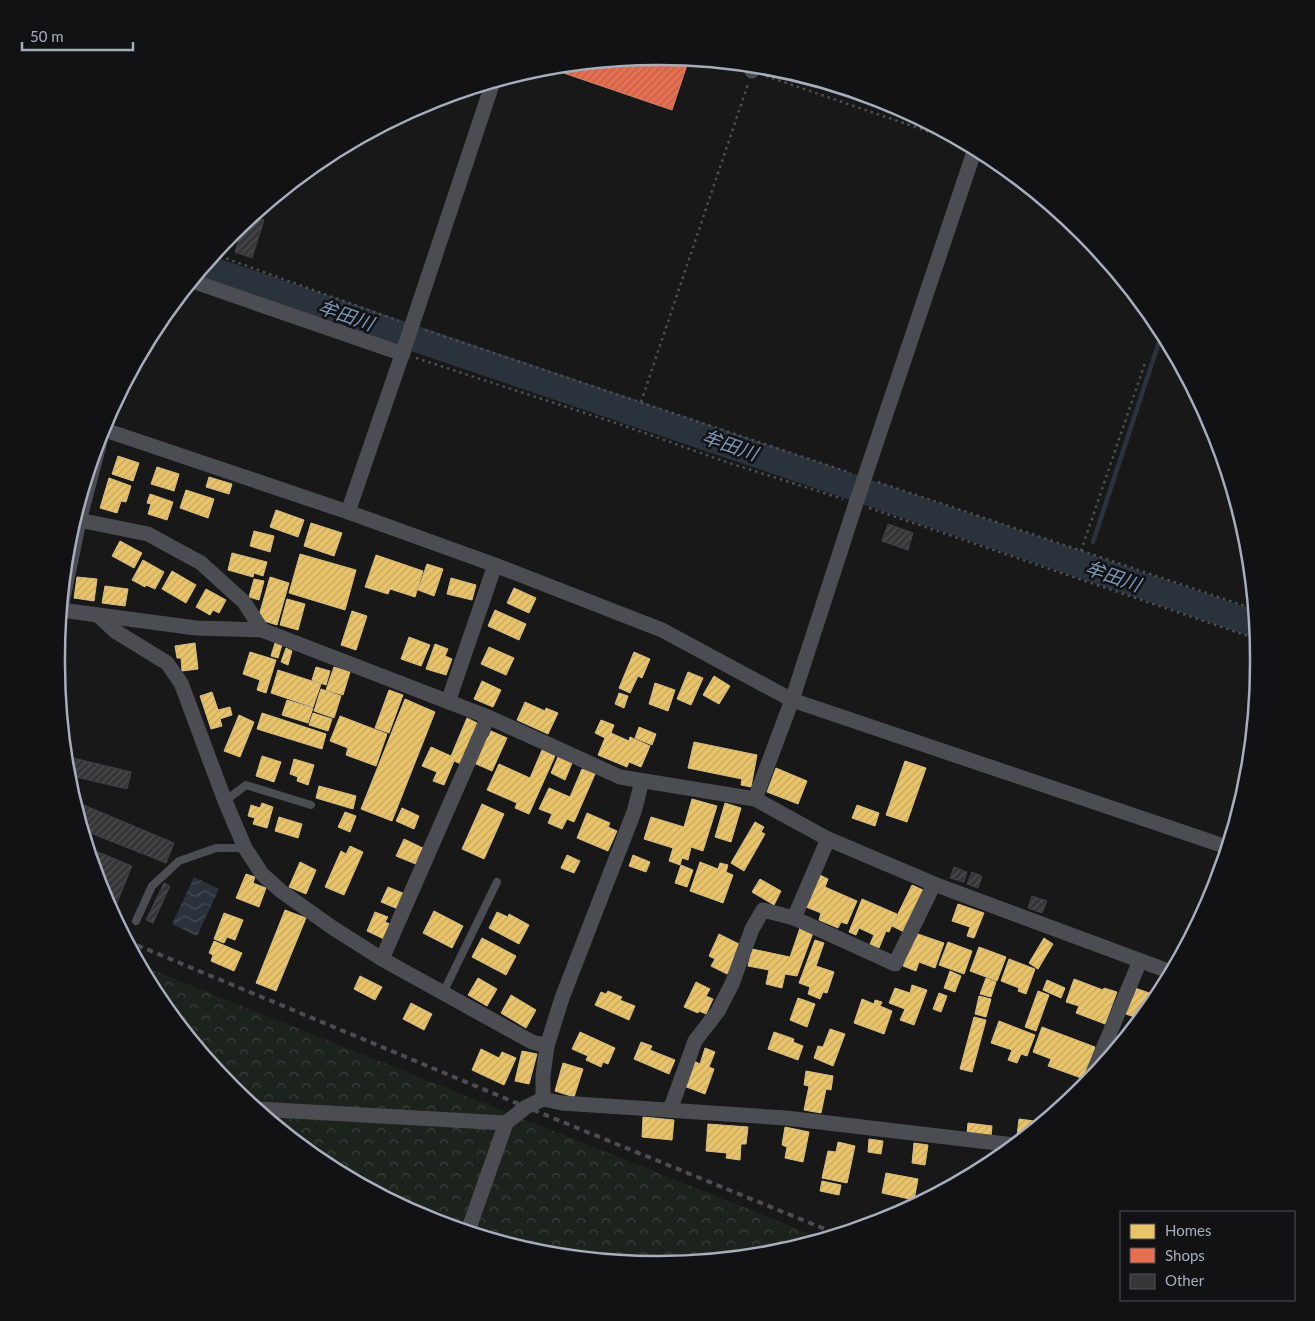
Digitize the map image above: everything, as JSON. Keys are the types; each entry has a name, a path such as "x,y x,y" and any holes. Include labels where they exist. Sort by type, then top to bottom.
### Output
{"street":[{"path":"348,512 404,352 491,89"},
{"path":"756,799 792,700 856,502 972,156"},
{"path":"199,283 404,352"},
{"path":"111,430 495,565 662,630 792,700 1222,845"},
{"path":"81,521 148,534 201,563 244,602 262,630"},
{"path":"448,702 495,565"},
{"path":"67,611 196,628 262,630 488,718 620,777 756,799 828,839 934,884 1165,970"},
{"path":"98,615 115,631 167,663 181,683 225,801 245,848 262,874 281,891 333,928 382,959 532,1042 547,1046"},
{"path":"382,959 488,718"},
{"path":"543,1099 543,1075 547,1046 562,998 634,812 642,781"},
{"path":"794,918 828,839"},
{"path":"670,1110 695,1041 718,1011 732,984 752,929 763,910 794,918 895,964 934,884"},
{"path":"1099,1058 1140,961"},
{"path":"470,1226 506,1123 526,1107 543,1099 562,1103 786,1118 1004,1144"},
{"path":"268,1110 506,1123"}],"lane":[{"path":"225,801 246,786 311,805"},
{"path":"136,921 152,886 178,862 216,848 245,848"},
{"path":"443,993 497,882"}],"path":[{"path":"641,402 752,73"},
{"path":"773,76 932,132"},
{"path":"222,257 412,328 641,402 864,479 1248,607"},
{"path":"404,352 622,425 728,463 856,502 1249,636"},
{"path":"1081,551 1146,360"}],"green space":[{"path":"803,83 848,96 878,108"},
{"path":"150,969 814,1235 773,1245 696,1255 619,1255 542,1245 467,1225 431,1211 361,1177 297,1134 267,1109 212,1054 187,1024"}],"water":[{"path":"194,877 219,889 197,936 172,924"}],"building: Homes":[{"path":"118,456 139,463 133,481 112,474"},
{"path":"157,467 179,474 174,491 151,484"},
{"path":"209,477 232,484 229,494 206,487"},
{"path":"109,478 131,486 126,502 121,501 117,513 100,508"},
{"path":"186,490 214,499 208,518 180,508"},
{"path":"150,494 173,502 167,520 148,514 151,504 147,503"},
{"path":"276,510 304,520 298,537 270,527"},
{"path":"311,523 342,533 334,556 304,546"},
{"path":"254,531 274,536 270,552 250,546"},
{"path":"120,541 142,553 134,568 112,556"},
{"path":"232,553 267,562 263,576 254,573 253,577 228,570"},
{"path":"300,554 356,570 345,610 289,593"},
{"path":"376,555 423,571 415,597 390,589 388,594 365,587"},
{"path":"143,560 164,572 155,589 146,585 145,587 132,580"},
{"path":"427,564 443,569 434,596 418,590"},
{"path":"172,571 196,585 186,603 162,589"},
{"path":"77,577 97,579 94,601 74,598"},
{"path":"270,577 289,583 277,625 258,619"},
{"path":"451,578 476,585 472,600 447,594"},
{"path":"254,579 264,581 259,600 249,597"},
{"path":"105,586 128,589 125,606 102,603"},
{"path":"514,588 536,598 529,613 507,603"},
{"path":"206,589 226,600 219,613 213,610 210,615 196,607"},
{"path":"287,599 305,604 298,630 280,625"},
{"path":"495,610 526,624 519,640 488,626"},
{"path":"352,611 367,616 356,650 341,645"},
{"path":"409,637 430,645 421,666 401,659"},
{"path":"195,643 198,669 182,671 181,658 177,658 175,646"},
{"path":"275,643 282,645 278,658 271,656"},
{"path":"435,644 448,649 445,656 452,659 446,675 426,669"},
{"path":"489,647 514,658 506,675 481,664"},
{"path":"286,648 292,651 288,665 281,662"},
{"path":"250,652 276,660 266,693 257,690 260,680 243,674"},
{"path":"634,652 650,659 642,678 638,676 630,693 619,688"},
{"path":"316,667 330,671 326,685 312,680"},
{"path":"334,667 350,672 343,695 326,690"},
{"path":"278,670 321,684 313,707 271,693"},
{"path":"688,672 703,678 691,705 677,699"},
{"path":"714,676 730,686 719,704 703,695"},
{"path":"482,681 501,690 493,707 474,699"},
{"path":"655,683 675,690 668,711 649,704"},
{"path":"321,689 341,696 334,718 314,711"},
{"path":"389,690 403,695 389,733 375,728"},
{"path":"212,692 218,710 230,707 232,715 220,719 222,726 211,729 200,696"},
{"path":"619,693 628,696 624,708 615,704"},
{"path":"405,699 435,712 392,821 361,809"},
{"path":"287,700 313,708 308,723 282,715"},
{"path":"525,702 545,711 546,708 558,713 548,734 517,720"},
{"path":"262,713 326,734 322,749 257,729"},
{"path":"313,713 332,719 328,731 309,725"},
{"path":"239,715 254,722 240,757 224,751"},
{"path":"340,716 387,734 376,766 346,755 348,748 330,741"},
{"path":"467,718 479,724 461,764 454,761 444,785 433,781 437,772 422,766 431,747 451,756"},
{"path":"601,720 614,725 611,733 629,741 630,737 650,746 641,767 629,762 627,767 598,755 605,738 595,733"},
{"path":"639,727 656,734 652,745 635,738"},
{"path":"491,731 507,738 492,771 474,763 485,737 488,738"},
{"path":"694,742 757,755 751,787 741,785 742,779 688,768"},
{"path":"542,750 555,756 529,814 515,808 517,803 487,790 499,764 530,778"},
{"path":"262,756 281,762 274,782 256,776"},
{"path":"558,757 572,763 565,780 551,773"},
{"path":"294,759 314,765 308,785 297,781 298,777 290,774"},
{"path":"905,761 926,768 907,822 886,815"},
{"path":"776,768 807,781 798,804 767,792"},
{"path":"582,769 595,774 574,822 567,819 562,829 548,823 552,814 539,809 549,788 570,797"},
{"path":"319,786 356,796 353,809 316,798"},
{"path":"692,799 717,806 703,851 691,847 688,860 682,858 680,865 669,861 673,848 644,839 651,817 684,827"},
{"path":"262,803 273,807 267,828 253,824 255,818 248,816 251,805 260,808"},
{"path":"725,803 741,808 731,842 715,837"},
{"path":"482,804 504,814 484,859 462,849"},
{"path":"857,805 879,813 875,826 852,818"},
{"path":"402,808 419,816 414,829 396,821"},
{"path":"345,812 356,816 350,832 338,827"},
{"path":"587,813 610,823 608,827 617,831 608,851 577,838"},
{"path":"279,817 302,824 298,838 275,831"},
{"path":"755,822 764,827 761,832 765,834 744,871 731,863"},
{"path":"404,839 425,849 418,865 396,856"},
{"path":"350,846 363,852 344,895 325,887 341,851 346,854"},
{"path":"567,855 580,861 574,873 561,868"},
{"path":"633,855 650,862 646,872 629,866"},
{"path":"300,862 316,870 306,894 289,887"},
{"path":"700,862 718,869 720,863 728,865 726,872 733,875 723,903 690,891"},
{"path":"681,865 693,870 687,887 675,883"},
{"path":"246,874 255,877 253,883 266,888 259,907 236,898"},
{"path":"820,875 828,879 825,887 857,901 847,924 841,922 838,928 819,920 821,913 806,907"},
{"path":"760,879 781,891 774,905 752,892"},
{"path":"912,885 923,890 904,932 892,926"},
{"path":"388,887 405,894 398,909 381,902"},
{"path":"862,899 897,914 889,932 886,931 879,948 870,944 874,935 859,928 856,935 849,932"},
{"path":"958,904 984,913 974,938 967,936 970,927 952,921"},
{"path":"285,910 306,918 276,991 256,983"},
{"path":"434,911 463,926 452,948 423,933"},
{"path":"375,912 388,917 385,922 390,924 384,939 367,931"},
{"path":"497,912 508,917 509,914 529,925 519,944 489,928"},
{"path":"224,913 243,920 235,940 227,937 224,943 214,939"},
{"path":"800,928 813,933 797,976 785,974 782,988 766,984 769,970 748,966 752,949 790,957"},
{"path":"915,933 944,943 935,968 919,962 916,971 903,966"},
{"path":"719,934 741,945 727,974 711,966 715,959 709,956"},
{"path":"482,938 516,956 506,975 472,957"},
{"path":"1044,938 1053,944 1038,969 1029,963"},
{"path":"815,940 824,943 816,966 834,972 827,993 823,992 820,999 808,994 810,987 799,983"},
{"path":"214,941 242,953 234,971 211,961 213,955 209,953"},
{"path":"948,942 972,951 964,974 939,965"},
{"path":"979,947 1006,957 997,981 970,971"},
{"path":"1009,959 1035,969 1026,994 1018,991 1019,988 1001,981"},
{"path":"950,971 961,976 955,992 944,988"},
{"path":"360,976 382,987 375,1000 354,989"},
{"path":"478,978 497,989 487,1006 468,995"},
{"path":"986,978 996,982 991,997 980,994"},
{"path":"1074,979 1103,990 1104,988 1117,992 1105,1024 1076,1013 1079,1006 1066,1002"},
{"path":"1047,980 1065,988 1061,998 1043,990"},
{"path":"696,982 710,989 706,996 713,999 706,1014 684,1007"},
{"path":"912,985 927,990 914,1025 900,1020 905,1009 889,1003 895,988 910,993"},
{"path":"1135,988 1150,993 1133,1017 1126,1014"},
{"path":"608,991 622,997 620,1000 635,1006 629,1020 595,1005 601,992 606,994"},
{"path":"1038,991 1049,995 1036,1031 1025,1027"},
{"path":"939,993 947,996 941,1012 933,1009"},
{"path":"511,995 536,1010 526,1028 501,1013"},
{"path":"979,996 991,999 986,1017 975,1014"},
{"path":"798,998 815,1004 807,1027 790,1020"},
{"path":"862,999 874,1004 875,1000 882,1002 880,1006 892,1011 884,1034 854,1023"},
{"path":"411,1003 432,1014 424,1030 403,1019"},
{"path":"974,1017 986,1020 972,1072 960,1069"},
{"path":"999,1021 1035,1035 1027,1056 1021,1054 1017,1063 1008,1060 1012,1050 991,1043"},
{"path":"1042,1027 1095,1047 1087,1071 1080,1078 1048,1066 1051,1059 1033,1052"},
{"path":"830,1029 845,1034 833,1066 814,1058 818,1046 823,1047"},
{"path":"580,1032 615,1048 608,1064 603,1062 601,1067 586,1060 588,1056 572,1049"},
{"path":"774,1032 794,1039 793,1042 803,1046 798,1060 768,1049"},
{"path":"641,1042 652,1046 650,1050 675,1060 669,1074 634,1059"},
{"path":"705,1048 715,1052 709,1067 714,1069 705,1094 684,1086 694,1061 700,1064"},
{"path":"481,1049 499,1058 502,1052 516,1058 504,1085 472,1070"},
{"path":"522,1051 537,1054 529,1084 515,1081"},
{"path":"563,1063 583,1069 574,1097 555,1091"},
{"path":"806,1071 833,1076 831,1090 826,1089 821,1113 804,1110 809,1086 804,1085"},
{"path":"643,1117 674,1120 672,1140 642,1137"},
{"path":"1019,1119 1034,1121 1018,1134"},
{"path":"968,1123 992,1126 991,1136 967,1133"},
{"path":"708,1124 748,1127 746,1144 741,1144 740,1160 726,1158 727,1153 706,1151"},
{"path":"785,1127 809,1132 803,1162 785,1158 787,1147 782,1145"},
{"path":"869,1139 883,1141 881,1154 868,1152"},
{"path":"838,1142 855,1146 847,1183 822,1178 828,1151 836,1152"},
{"path":"914,1143 928,1145 925,1165 912,1163"},
{"path":"886,1173 918,1179 914,1197 910,1199 882,1193"},
{"path":"822,1181 841,1185 839,1195 820,1191"}],"building: Shops":[{"path":"619,66 687,66 672,110 563,73"}],"building: Other":[{"path":"260,219 264,220 252,258 235,252 239,239"},
{"path":"888,524 913,533 908,550 882,541"},
{"path":"73,758 131,772 127,789 76,777"},
{"path":"82,804 174,843 166,863 90,833"},
{"path":"95,851 132,866 116,904"},
{"path":"954,867 967,872 964,882 950,878"},
{"path":"972,872 982,876 978,888 967,884"},
{"path":"164,883 170,886 153,923 146,920"},
{"path":"1032,896 1047,901 1042,913 1028,908"}],"waterway":[{"name":"牟田川","path":"210,269 1249,622"},
{"path":"1093,542 1159,342"}],"railway":[{"path":"136,945 829,1231"}]}
